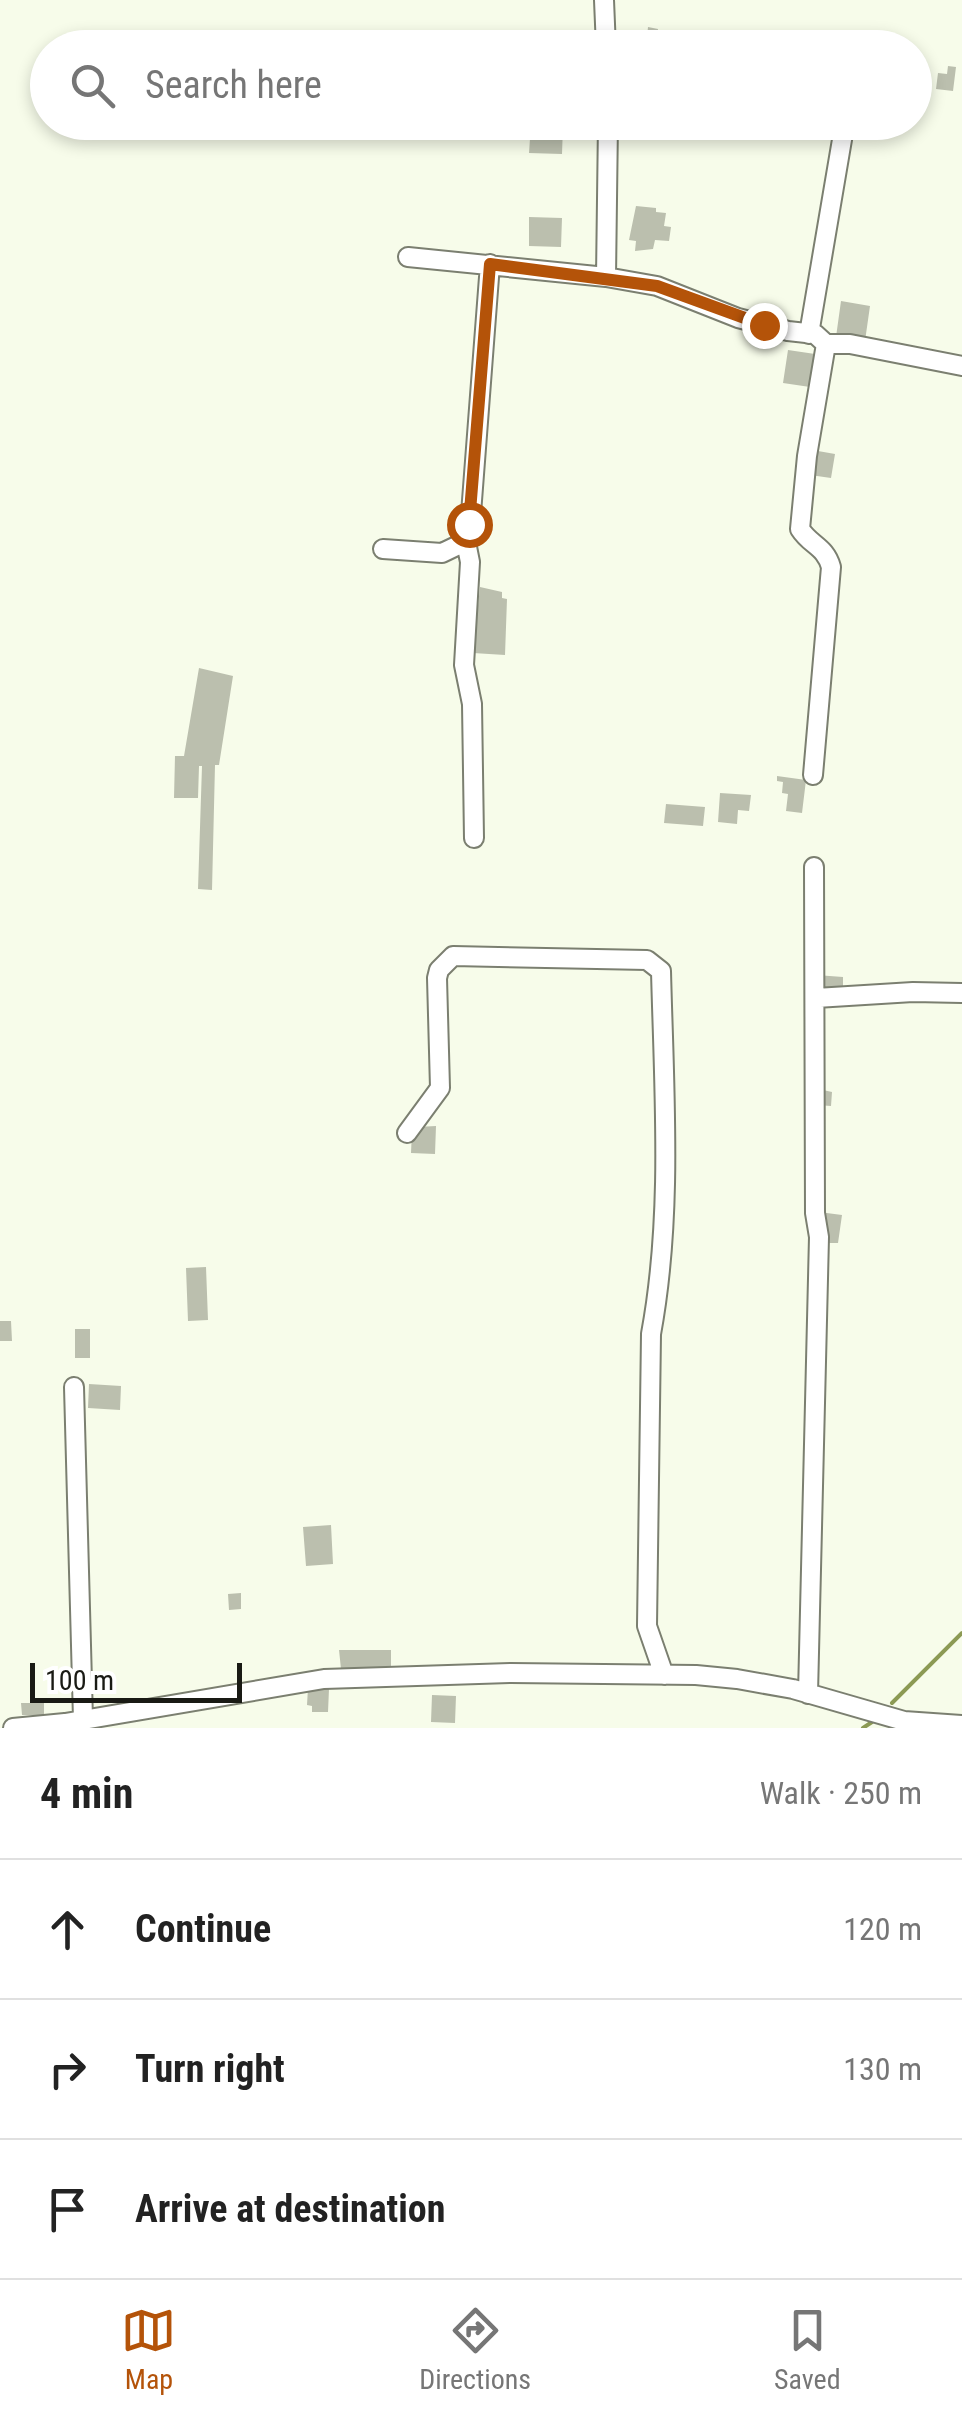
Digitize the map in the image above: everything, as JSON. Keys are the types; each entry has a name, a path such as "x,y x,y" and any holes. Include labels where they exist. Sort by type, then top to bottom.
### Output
{"street":[{"path":"604,0 605,30"},
{"path":"606,277 608,140"},
{"path":"809,334 842,140"},
{"path":"408,257 606,277 657,286 738,318 809,334 826,344 850,344 962,366"},
{"path":"383,549 442,553 469,540 490,264"},
{"path":"813,775 831,566 827,553 800,530 826,344"},
{"path":"466,542 470,562 464,664 472,704 474,838"},
{"path":"808,1694 819,1236 815,1213 814,867"},
{"path":"407,1133 440,1088 438,978 439,970 452,956 647,960 661,971 666,1139 659,1294 651,1334 647,1626 664,1675"},
{"path":"816,998 962,993"},
{"path":"74,1387 83,1719"},
{"path":"13,1728 304,1682 511,1673 664,1675 754,1681 904,1721 962,1725"}],"building":[{"path":"948,66 956,67 953,91 936,89 938,73 947,74"},
{"path":"530,140 562,140 562,154 529,153"},
{"path":"636,206 666,213 664,226 671,227 669,241 655,240 653,249 635,251 636,241 629,240"},
{"path":"529,217 562,218 561,247 529,246"},
{"path":"841,301 870,306 865,341 836,337"},
{"path":"788,350 815,354 810,387 783,383"},
{"path":"818,451 835,454 831,478 810,475"},
{"path":"480,587 502,592 502,598 507,599 505,655 473,653"},
{"path":"199,668 233,676 219,765 215,765 212,890 198,889 202,766 198,798 174,798 175,756 184,756"},
{"path":"777,776 806,780 802,813 786,811 788,794 782,793 783,782 777,781"},
{"path":"720,793 751,795 749,811 738,810 737,824 718,822"},
{"path":"666,804 705,807 703,826 664,823"},
{"path":"816,975 843,977 843,993 821,993"},
{"path":"823,1090 832,1092 831,1106 817,1105"},
{"path":"436,1126 435,1154 411,1153 412,1130"},
{"path":"819,1212 842,1215 838,1243 818,1243"},
{"path":"206,1267 208,1320 188,1321 186,1268"},
{"path":"0,1321 11,1321 12,1341 0,1341"},
{"path":"75,1329 90,1329 90,1358 75,1358"},
{"path":"89,1384 121,1386 120,1410 88,1408"},
{"path":"331,1525 333,1564 306,1566 303,1527"},
{"path":"241,1593 241,1609 229,1610 228,1594"},
{"path":"339,1650 391,1650 391,1669 341,1669"},
{"path":"308,1688 329,1689 328,1712 312,1712 312,1706 307,1705"},
{"path":"432,1695 456,1696 455,1723 431,1722"},
{"path":"21,1703 44,1703 44,1715 22,1715"}],"waterway":[{"path":"892,1703 962,1633"},
{"path":"863,1728 872,1722"}],"route":[{"path":"469,524 490,264 657,286 764,325"}]}
